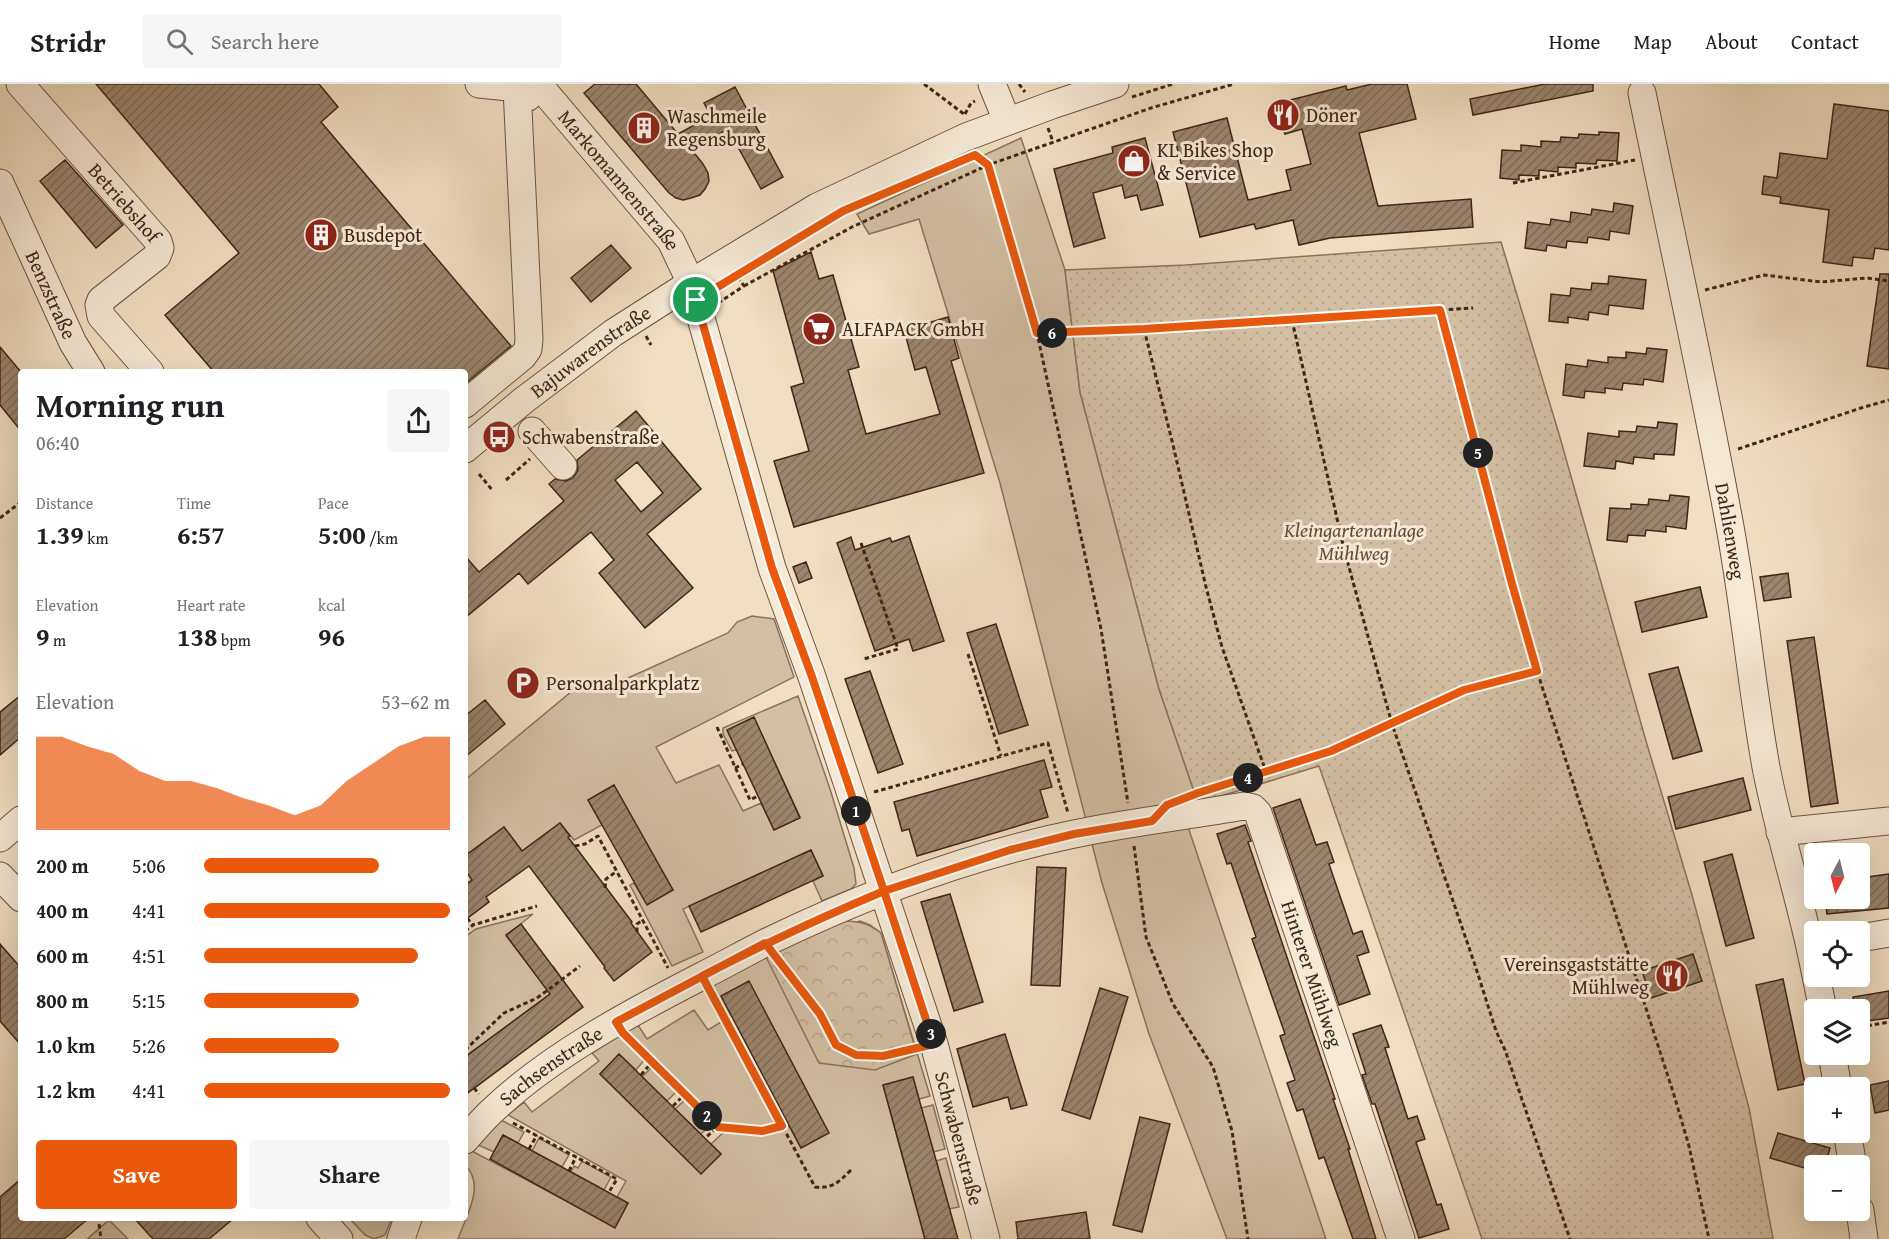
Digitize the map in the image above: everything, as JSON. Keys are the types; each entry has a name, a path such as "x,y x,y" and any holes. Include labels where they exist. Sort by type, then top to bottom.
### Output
{"street":[{"name":"Betriebshof","path":"20,84 158,241 160,248 157,256 101,300 99,305 102,316 147,369"},
{"path":"468,402 523,356 528,349 529,339 523,85 479,84"},
{"path":"992,84 1007,121"},
{"name":"Markomannenstraße","path":"523,85 618,178 671,241 691,283"},
{"name":"Bajuwarenstraße","path":"468,447 524,400 604,340 691,283 818,207 976,148 1007,121 1120,92"},
{"name":"Dahlienweg","path":"1642,93 1728,517 1746,622 1766,766 1779,832 1804,922"},
{"name":"Benzstraße","path":"0,183 72,343 89,369"},
{"name":"Schwabenstraße","path":"691,283 772,568 812,677 934,1044 986,1239"},
{"path":"532,431 563,466"},
{"name":"Hinterer Mühlweg","path":"1142,822 1244,806 1253,808 1258,813 1401,1239"},
{"path":"1779,832 1889,821"},
{"path":"0,837 18,822"},
{"name":"Sachsenstraße","path":"468,1137 492,1111 533,1077 616,1022 765,943 884,891 987,857 1074,834 1142,822"},
{"path":"0,876 18,895"},
{"path":"1870,936 1889,933"},
{"path":"323,1221 339,1239"},
{"path":"401,1239 407,1221"},
{"path":"1862,1221 1864,1239"}],"path":[{"path":"924,84 965,114 976,148 988,165 1037,333 1142,822 1146,938 1173,1004 1214,1067 1232,1131 1248,1239"},
{"path":"1120,92 1173,84"},
{"path":"711,307 744,286 852,227 988,165 1151,108 1234,84"},
{"path":"1047,126 1053,142"},
{"path":"1513,183 1655,156"},
{"path":"737,275 744,286"},
{"path":"1683,296 1764,276 1821,282 1867,278 1889,281"},
{"path":"1037,333 1144,329 1473,308"},
{"path":"1440,310 1537,671 1674,1095 1689,1146 1709,1239"},
{"path":"1292,320 1344,549 1392,724 1496,1031 1505,1050 1570,1239"},
{"path":"1144,329 1219,637 1266,772"},
{"path":"1716,454 1889,400"},
{"path":"506,480 525,464"},
{"path":"479,474 493,491"},
{"path":"0,518 18,503"},
{"path":"861,543 898,649 864,659"},
{"path":"968,654 1001,756"},
{"path":"1221,786 1331,751 1464,690 1537,671"},
{"path":"717,727 750,800 758,796"},
{"path":"852,798 1048,743 1074,834"},
{"path":"735,768 743,764"},
{"path":"575,846 585,844 598,836 643,920 691,982 728,1024 815,1187 827,1188 842,1180 851,1170"},
{"path":"605,888 606,879 617,871"},
{"path":"468,929 473,925 537,906"},
{"path":"468,919 473,925"},
{"path":"637,932 637,924 643,920"},
{"path":"765,943 820,1014 836,1045 856,1055 883,1056 934,1044"},
{"path":"468,1047 504,1013 537,998 580,966"},
{"path":"728,1024 734,1021"},
{"path":"616,1022 623,1033 718,1127 762,1131 782,1126 787,1122"},
{"path":"1870,1025 1889,1022"},
{"path":"641,1075 653,1061"},
{"path":"755,1075 760,1072"},
{"path":"673,1106 685,1094"},
{"path":"492,1111 616,1179 609,1192"},
{"path":"705,1138 718,1127"},
{"path":"529,1149 537,1136"},
{"path":"569,1171 576,1157"},
{"path":"99,1224 101,1239"}],"green space":[{"path":"1021,138 1065,270 1080,392 1159,689 1198,803 1182,809 1326,1239 1227,1239 1149,1034 1102,883 1000,483 919,219 869,234 857,214"},
{"name":"Kleingartenanlage Mühlweg","path":"1501,242 1692,895 1749,1108 1773,1239 1482,1239 1319,766 1198,803 1159,689 1080,392 1065,270 1186,265"},
{"path":"752,616 774,619 794,677 656,747 676,783 719,765 743,811 761,803 774,830 800,817 754,718 736,750 732,751 723,734 723,728 798,696 854,868 856,884 851,889 822,901 813,881 823,876 811,850 683,909 703,952 672,966 630,885 634,883 647,904 673,890 614,785 588,800 602,825 574,840 560,823 522,851 504,827 468,854 468,778 571,692 614,678 628,678 728,633 737,622"},
{"path":"533,914 506,936 538,977 553,966 565,983 468,1055 468,935 476,929"},
{"path":"845,921 864,924 881,933 917,1054 875,1070 819,1063 765,955"},
{"path":"860,921 881,933 930,1096 919,1099 913,1077 883,1085 925,1239 458,1239 465,1221 468,1221 474,1191 474,1182 468,1169 470,1150 615,1227 628,1203 617,1197 626,1181 508,1115 524,1102 532,1112 599,1061 592,1053 620,1035 645,1059 636,1070 619,1054 600,1074 701,1173 721,1154 711,1144 726,1130 774,1132 789,1126 801,1148 828,1133 748,982 721,996 730,1014 726,1017 709,985 765,955"},
{"path":"694,1010 708,1030 721,1022 776,1123 765,1128 718,1124 627,1031 638,1025 647,1039"},
{"path":"653,1066 678,1090 667,1101 642,1077"},
{"path":"686,1099 711,1124 701,1134 675,1109"},
{"path":"933,1105 945,1149 933,1152 921,1108"},
{"path":"501,1120 524,1132 518,1143 503,1135 494,1152 476,1144"},
{"path":"539,1138 569,1155 562,1167 532,1151"},
{"path":"946,1158 959,1207 949,1209 936,1161"},
{"path":"582,1161 611,1177 604,1190 571,1172 574,1166 578,1168"},
{"path":"110,1221 128,1239 87,1239"},
{"path":"352,1221 391,1221 385,1235 374,1239 365,1235"}],"building":[{"name":"Busdepot","path":"96,84 319,84 338,107 321,122 511,346 468,382 468,369 211,369 165,315 239,253"},
{"name":"Waschmeile Regensburg","path":"595,84 636,84 678,134 711,116 704,103 735,87 783,177 761,189 728,129 691,149 708,173 709,181 705,189 700,195 691,198 683,200 676,198 669,193 584,93"},
{"path":"1372,84 1407,84 1416,119 1359,133 1378,206 1471,199 1473,227 1330,238 1299,245 1293,220 1256,229 1254,224 1200,237 1173,132 1227,118 1248,200 1291,190 1286,170 1311,164 1302,129 1285,134 1281,122 1278,123 1274,104 1346,86 1347,90"},
{"path":"1545,84 1593,84 1593,91 1473,115 1470,99"},
{"path":"1834,104 1889,111 1889,250 1875,248 1873,259 1853,257 1852,266 1823,262 1829,210 1780,203 1781,197 1762,194 1764,176 1777,178 1780,153 1827,159"},
{"path":"1599,132 1619,133 1617,161 1597,160 1596,164 1576,163 1576,168 1558,167 1558,172 1539,170 1539,176 1519,175 1519,180 1500,178 1502,150 1521,151 1521,145 1541,147 1541,141 1560,142 1561,137 1578,138 1579,134 1599,135"},
{"path":"1145,138 1163,205 1141,210 1137,195 1125,198 1122,185 1093,193 1105,238 1074,247 1054,169 1113,153 1112,147"},
{"path":"65,160 123,225 96,248 40,181"},
{"path":"1614,203 1633,206 1629,234 1610,231 1609,240 1588,237 1587,243 1567,241 1566,248 1547,245 1546,251 1525,248 1528,222 1550,225 1551,219 1570,222 1571,212 1591,215 1592,209 1613,212"},
{"path":"611,245 631,268 591,302 571,278"},
{"path":"811,252 819,279 833,275 859,367 848,370 866,434 940,414 926,367 915,370 904,330 948,317 959,358 951,361 984,473 794,527 774,461 809,451 791,387 804,383 773,271"},
{"path":"1880,274 1889,274 1889,369 1867,366"},
{"path":"1609,276 1646,280 1643,309 1609,305 1608,315 1589,312 1588,320 1568,317 1568,323 1549,321 1551,294 1570,296 1571,288 1591,290 1592,283 1608,284"},
{"path":"0,347 18,369 18,427 0,405"},
{"path":"1647,348 1667,350 1663,382 1644,379 1643,385 1623,383 1622,390 1605,388 1605,393 1585,391 1584,398 1563,395 1566,364 1587,367 1588,360 1608,363 1608,357 1626,358 1626,352 1646,354"},
{"path":"636,411 701,489 647,534 693,588 645,628 599,573 614,560 591,532 528,584 519,573 468,616 468,559 479,572 564,501 549,484 555,479 566,481 573,478 578,470 577,460","holes":["637,462 663,493 641,512 615,480"]},
{"path":"1658,422 1677,424 1674,455 1654,454 1654,459 1634,457 1633,464 1616,461 1615,469 1584,466 1588,433 1619,437 1619,431 1636,432 1637,426 1657,428"},
{"path":"1670,495 1689,497 1686,529 1666,526 1666,532 1646,530 1645,536 1628,535 1627,542 1607,540 1610,508 1631,509 1631,504 1648,505 1649,499 1669,501"},
{"path":"909,536 944,641 913,651 909,639 875,651 837,543 851,537 855,550 890,538 892,542"},
{"path":"806,562 812,578 799,583 793,567"},
{"path":"1788,573 1791,597 1764,601 1760,577"},
{"path":"1700,587 1707,617 1642,632 1635,602"},
{"path":"996,624 1028,725 999,734 967,633"},
{"path":"1814,637 1838,803 1811,807 1787,641"},
{"path":"1678,667 1702,751 1673,759 1649,674"},
{"path":"870,671 903,764 878,773 845,679"},
{"path":"18,697 18,740 0,755 0,712"},
{"path":"485,700 505,724 468,755 468,714"},
{"path":"754,717 800,818 774,830 727,730"},
{"path":"1044,760 1052,787 1040,790 1048,817 917,856 909,829 902,831 894,802"},
{"path":"1743,778 1751,810 1676,829 1668,797"},
{"path":"614,785 673,890 647,905 588,800"},
{"path":"1300,799 1316,845 1327,842 1334,862 1329,864 1353,934 1362,931 1369,952 1357,956 1370,994 1339,1005 1273,808"},
{"path":"560,823 652,952 614,981 529,866 486,897 489,902 468,918 468,883 472,880 468,874 468,854 504,827 522,851"},
{"path":"1245,825 1251,841 1248,842 1335,1099 1333,1099 1376,1239 1353,1239 1324,1157 1319,1159 1303,1109 1297,1111 1287,1083 1295,1080 1280,1036 1285,1034 1252,939 1256,937 1231,863 1227,864 1217,834"},
{"path":"811,850 823,876 701,932 689,906"},
{"path":"1732,854 1754,938 1726,946 1704,862"},
{"path":"1037,867 1066,868 1060,986 1031,985"},
{"path":"1889,874 1889,908 1827,914 1826,909 1870,909 1870,877"},
{"path":"950,894 983,1002 954,1011 921,902"},
{"path":"521,924 583,1007 468,1093 468,1055 550,994 506,935"},
{"path":"0,944 18,965 18,1042 0,1021"},
{"name":"Vereinsgaststätte Mühlweg","path":"1693,954 1702,981 1651,998 1642,971"},
{"path":"1783,979 1804,1084 1778,1090 1756,985"},
{"path":"749,981 829,1133 801,1148 721,996"},
{"path":"1100,988 1128,997 1090,1119 1062,1110"},
{"path":"1889,991 1889,1018 1870,1021 1870,999 1853,999 1853,997"},
{"path":"1381,1025 1389,1047 1385,1048 1408,1119 1417,1116 1425,1139 1416,1142 1437,1205 1441,1204 1449,1229 1419,1238 1375,1104 1372,1104 1362,1075 1366,1074 1353,1034"},
{"path":"1005,1034 1027,1105 1011,1109 1008,1097 973,1107 957,1049"},
{"path":"619,1054 721,1154 701,1174 600,1074"},
{"path":"913,1077 958,1239 925,1239 883,1085"},
{"path":"1889,1081 1889,1110 1875,1113 1870,1085"},
{"path":"1140,1117 1170,1124 1142,1232 1113,1225"},
{"path":"1778,1133 1804,1140 1804,1143 1830,1148 1828,1155 1804,1155 1804,1168 1770,1158"},
{"path":"503,1135 628,1203 615,1228 490,1159"},
{"path":"18,1182 18,1221 85,1221 64,1239 0,1239 0,1197"},
{"path":"1086,1212 1090,1239 1018,1239 1016,1222"},
{"path":"137,1221 230,1221 209,1239 153,1239"}],"place":[{"name":"Döner","path":"1283,115"},
{"name":"Waschmeile Regensburg","path":"644,128"},
{"name":"KL Bikes Shop & Service","path":"1134,161"},
{"name":"Busdepot","path":"321,235"},
{"name":"ALFAPACK GmbH","path":"819,329"},
{"name":"Schwabenstraße","path":"499,437"},
{"name":"Personalparkplatz","path":"523,683"},
{"name":"Vereinsgaststätte Mühlweg","path":"1672,976"}],"route":[{"path":"696,300 772,568 812,677 884,891 765,943 702,976 782,1126 762,1131 718,1127 623,1033 616,1022 679,988 765,943 820,1014 836,1045 856,1055 883,1056 934,1044 884,891 1010,850 1074,834 1152,821 1167,805 1331,751 1464,690 1537,671 1440,310 1144,329 1037,333 988,165 975,155 843,211 696,300"}]}
